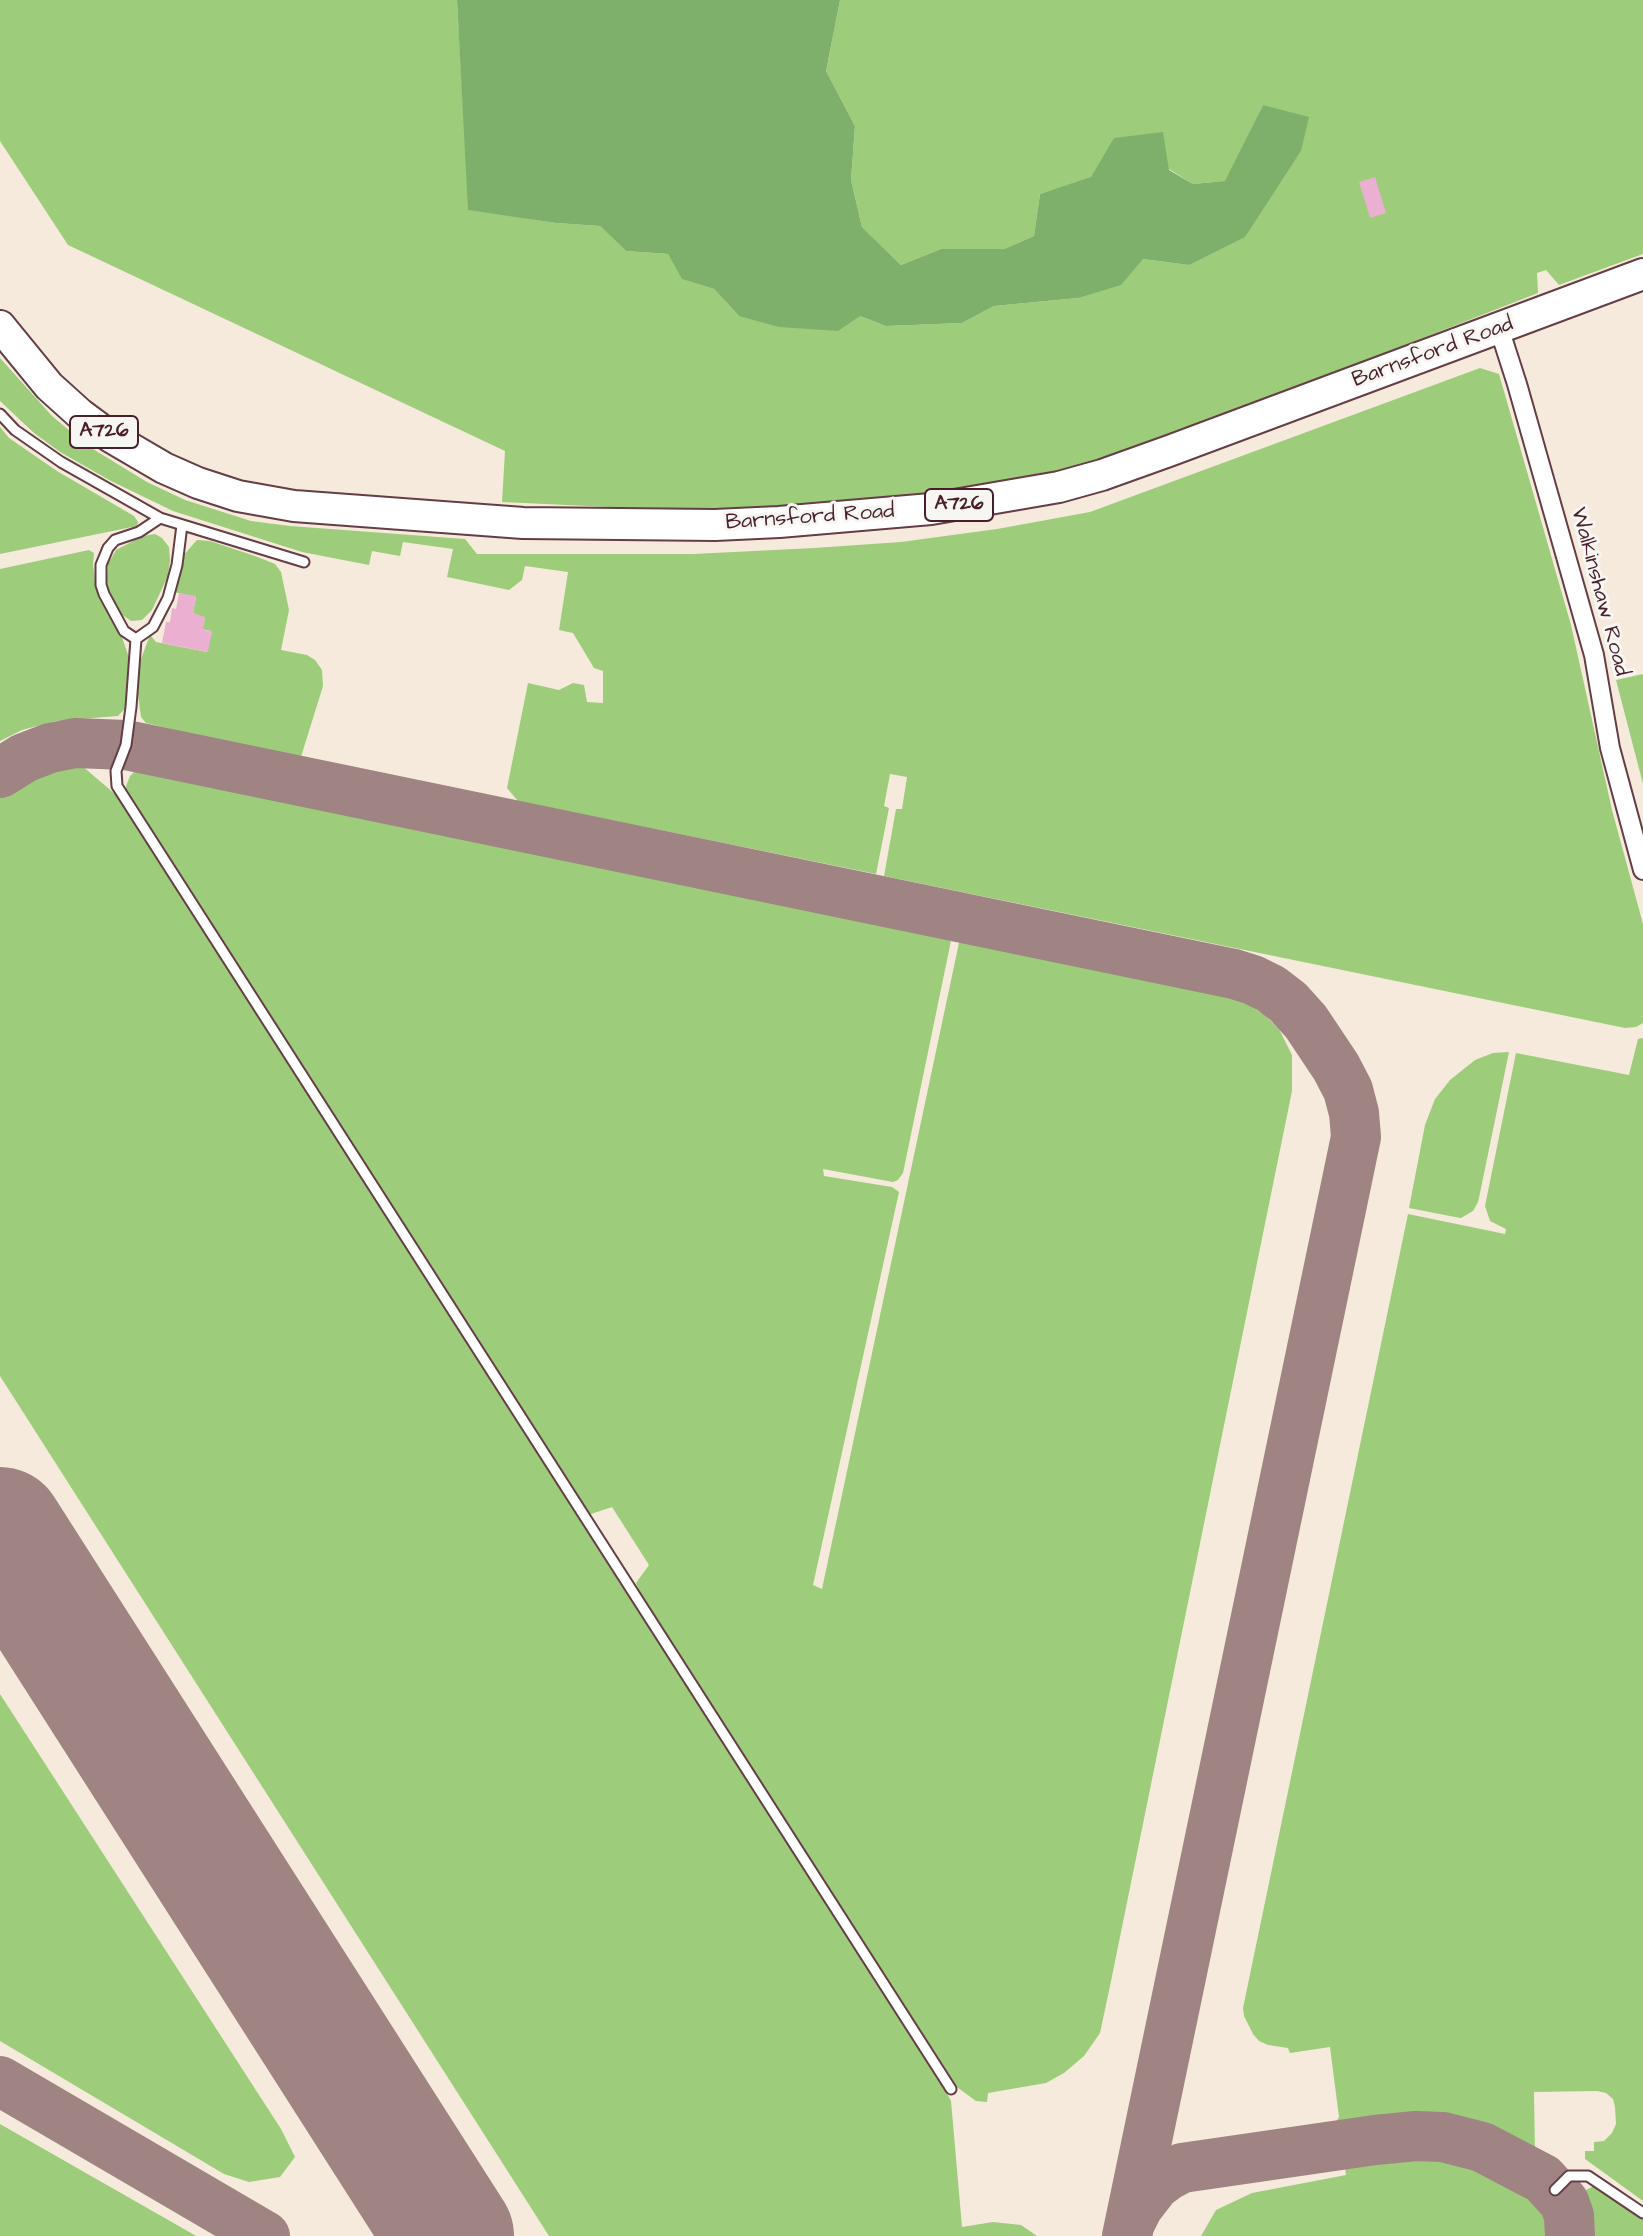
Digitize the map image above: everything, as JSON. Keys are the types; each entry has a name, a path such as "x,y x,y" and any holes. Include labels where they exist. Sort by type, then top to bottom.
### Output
{"main road":[{"name":"Barnsford Road","path":"0,326 49,386 111,437 164,468 238,496 294,506 523,523 665,525 779,522 905,512 977,502 1059,487 1102,475 1643,274"}],"street":[{"name":"Walkinshaw Road","path":"1499,328 1594,655 1610,748 1643,870"}],"lane":[{"path":"0,414 15,430 61,462 160,518 304,562"},
{"path":"136,639 124,631 104,594 101,565 115,540 139,532 160,518"},
{"path":"136,639 153,627 168,598 177,565 182,525"},
{"path":"136,639 126,745 116,771 117,786 127,804 951,2089"},
{"path":"1555,2190 1569,2176 1588,2176 1643,2213"}],"green space":[{"path":"0,0 457,0 469,209 556,223 600,226 626,251 668,254 683,279 714,289 739,316 860,316 886,326 962,323 994,306 1078,298 1143,259 1189,265 1275,189 1301,151 1263,105 1226,181 1193,184 1169,169 1091,178 1040,194 1034,236 1004,249 941,249 901,265 862,227 851,180 855,126 826,71 840,0 1643,0 1643,254 1559,285 1546,270 1537,273 1538,293 1127,454 1041,479 939,496 834,506 697,511 502,502 505,451 68,245 0,141"},
{"path":"457,0 840,0 826,71 855,126 851,180 862,227 901,265 941,249 1004,249 1034,236 1040,194 1091,177 1114,138 1163,132 1169,170 1193,184 1225,181 1263,105 1309,117 1301,151 1245,237 1189,265 1143,259 1121,285 1078,298 994,306 962,323 886,326 860,316 838,331 779,327 739,316 714,289 682,279 668,254 626,251 600,226 468,210"},
{"path":"0,358 52,416 88,446 147,482 185,500 251,521 465,539 477,554 693,554 901,542 997,529 1090,512 1480,368 1499,374 1571,625 1612,810 1643,924 1643,1023 1625,1028 884,876 896,809 902,809 907,777 890,774 884,806 889,808 876,874 518,801 507,788 528,683 559,690 573,683 584,685 587,702 603,703 603,671 594,668 573,633 559,630 568,572 525,566 522,580 509,590 447,577 453,549 403,542 400,556 372,551 369,565 302,552 173,511 111,481 34,433 0,401"},
{"path":"0,427 9,438 57,471 134,516 137,526 0,554"},
{"path":"155,534 169,547 168,576 152,610 142,620 131,621 121,614 113,601 107,585 108,564 116,550 143,536"},
{"path":"197,540 210,541 255,556 275,564 281,572 289,610 281,650 307,655 322,670 323,686 300,760 146,723 141,717 139,672 150,635 156,642 207,652 212,631 194,628 203,626 205,618 193,613 196,597 174,592 181,558"},
{"path":"89,550 94,553 96,587 118,625 130,661 127,706 118,716 56,721 22,730 0,741 0,569"},
{"path":"1643,674 1643,784 1616,680"},
{"path":"81,765 115,794 132,818 939,2079 951,2101 962,2227 993,2222 1021,2225 1037,2236 549,2236 0,1376 0,796 47,772"},
{"path":"137,769 952,936 903,1173 893,1182 823,1169 824,1176 892,1187 899,1192 813,1585 822,1589 960,938 1204,988 1239,999 1265,1015 1279,1029 1292,1055 1292,1091 1110,1986 1100,2033 1084,2056 1064,2073 1046,2083 988,2093 987,2102 976,2101 954,2085 640,1593 636,1583 649,1565 612,1507 588,1515 126,794 130,776"},
{"path":"1643,1038 1643,2201 1585,2159 1585,2151 1594,2151 1594,2142 1604,2141 1616,2124 1613,2099 1606,2093 1534,2092 1535,2155 1518,2151 1516,2154 1477,2137 1439,2129 1343,2132 1336,2122 1339,2117 1330,2047 1290,2053 1288,2048 1259,2041 1244,2016 1243,2008 1408,1214 1505,1234 1506,1229 1490,1221 1485,1206 1516,1053 1629,1075 1638,1039"},
{"path":"1509,1052 1478,1202 1473,1211 1461,1218 1409,1208 1425,1125 1435,1099 1450,1080 1475,1060 1493,1053"},
{"path":"0,1694 281,2129 295,2157 280,2177 249,2182 224,2174 0,2041"},
{"path":"0,2124 191,2233 196,2236 0,2236"},
{"path":"1423,2145 1468,2150 1539,2185 1559,2212 1564,2236 1201,2236 1216,2210 1252,2193 1346,2175 1343,2153"},
{"path":"1594,2186 1643,2219 1643,2236 1578,2236 1579,2197"}],"building":[{"path":"1375,177 1386,213 1370,218 1359,182"},
{"path":"179,593 196,596 193,613 205,617 203,630 212,631 208,652 162,643 166,622 170,622 172,608 176,609"}],"taxiway":[{"path":"0,773 24,758 50,748 75,743 126,745 1234,974 1271,989 1306,1022 1348,1090 1356,1137 1127,2236"},
{"path":"0,2081 265,2236"},
{"path":"1131,2221 1155,2185 1182,2168 1416,2136 1443,2137 1482,2147 1543,2179 1564,2202 1569,2216 1570,2236"}],"runway":[{"path":"0,1531 450,2236"}]}
